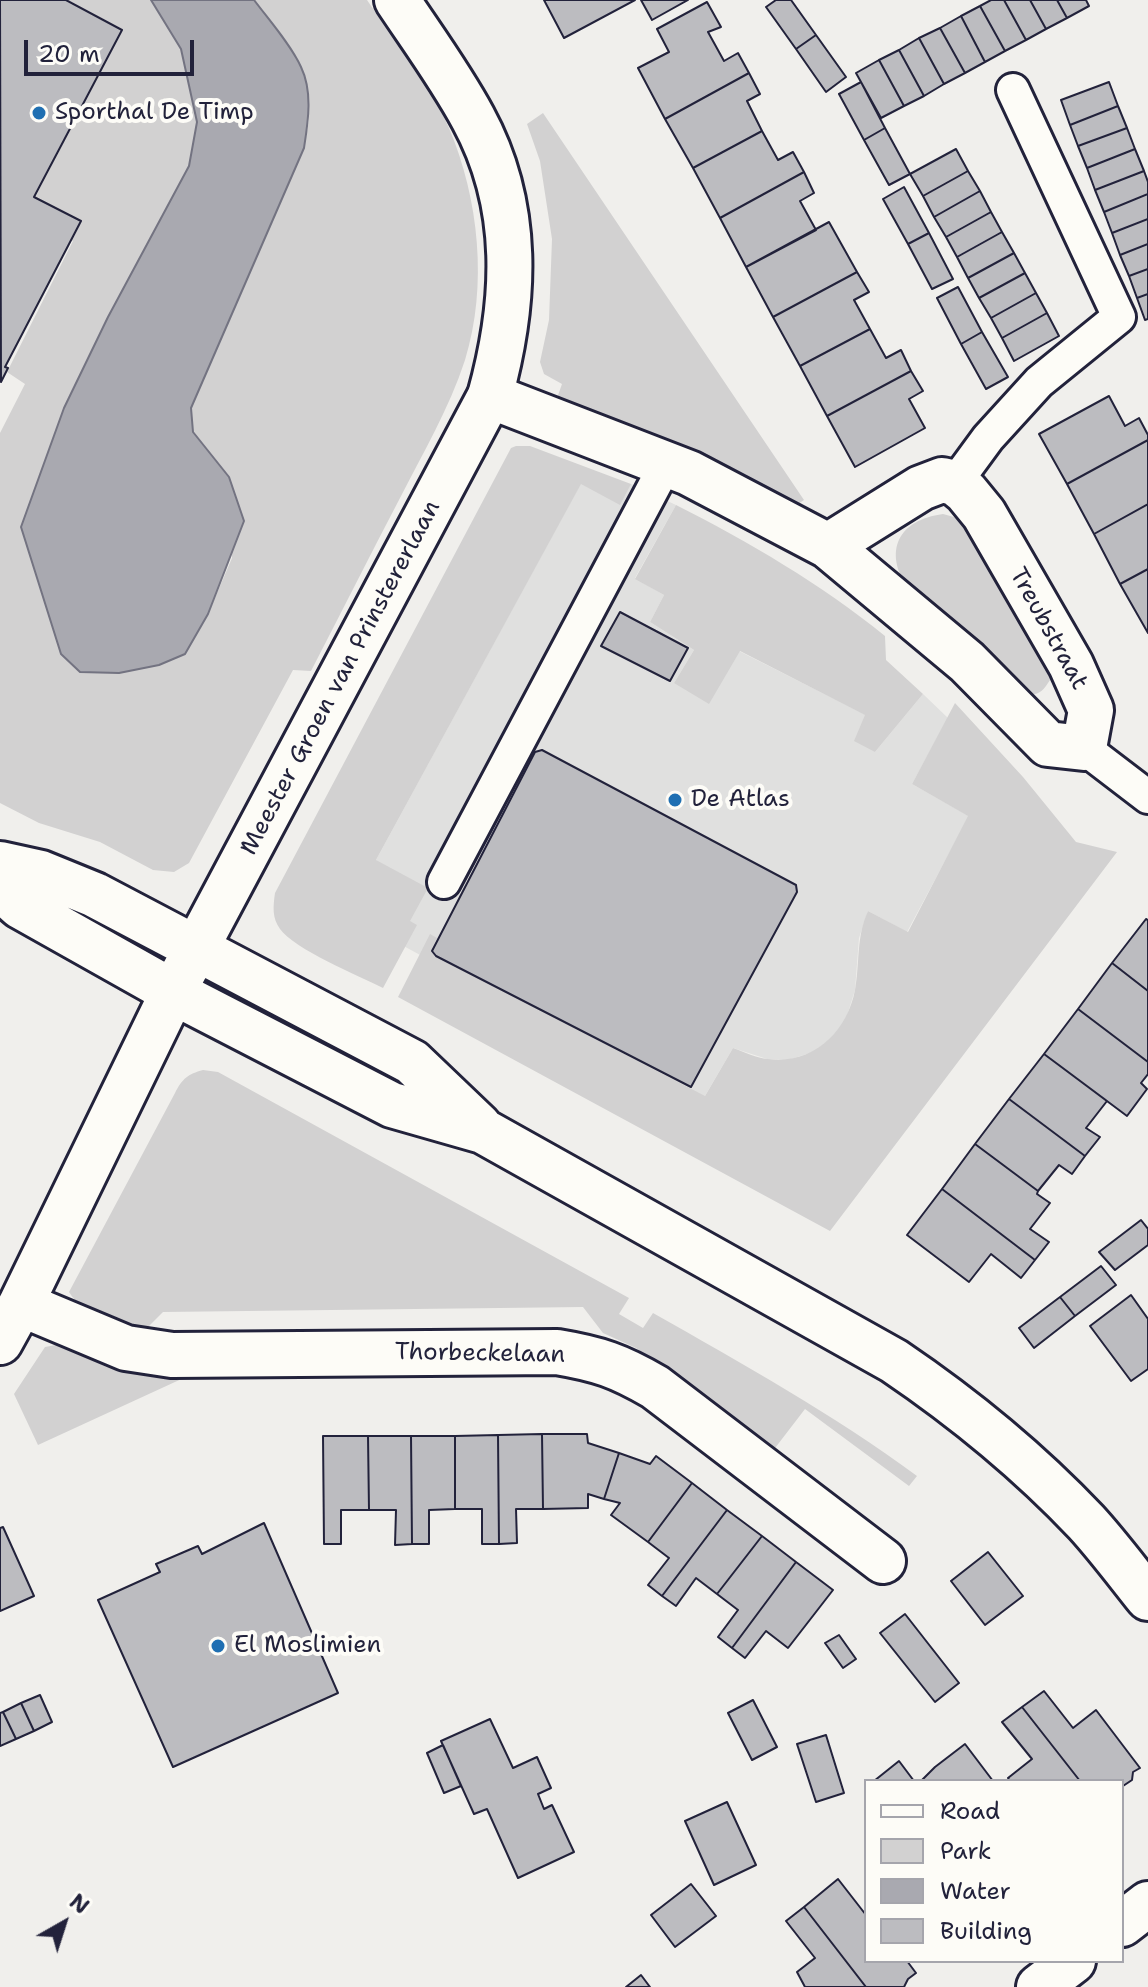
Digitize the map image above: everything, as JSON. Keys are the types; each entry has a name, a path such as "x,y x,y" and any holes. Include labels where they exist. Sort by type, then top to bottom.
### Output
{"street":[{"name":"Meester Groen van Prinstererlaan","path":"0,1342 173,992 490,396 502,353 511,262 501,189 473,118 397,0"},
{"path":"490,396 689,473 828,546 967,662 1048,744 1084,748"},
{"path":"828,546 921,488 942,480 955,483"},
{"name":"Treubstraat","path":"955,483 984,514 1071,665 1091,710 1084,748"},
{"path":"0,864 41,873 95,895 412,1062 483,1131"},
{"path":"0,888 20,906 173,992 392,1105 483,1131 841,1329 944,1395 1005,1447 1086,1522 1148,1598"},
{"name":"Thorbeckelaan","path":"21,1304 126,1348 172,1355 557,1352 593,1358 618,1366 655,1387 883,1561"},
{"path":"1124,1922 1148,1904"},
{"path":"1039,1987 1070,1963"}],"lane":[{"path":"955,483 988,438 1039,382 1119,317 1013,90"},
{"path":"444,882 666,464"},
{"path":"1084,748 1148,797"}],"shaded area":[{"name":"De Atlas","path":"581,483 631,484 676,505 635,578 664,595 650,622 694,650 674,683 739,651 866,715 875,752 923,694 948,718 912,784 969,816 907,932 868,911 859,938 855,990 846,1019 833,1038 813,1052 788,1060 767,1059 733,1048 699,1106 398,943 376,860"}],"green space":[{"path":"67,0 151,0 181,49 197,122 189,166 108,317 64,408 21,527 79,672 119,673 159,665 185,654 208,614 232,558 229,477 193,432 191,408 304,148 309,121 302,68 254,0 367,0 422,78 449,128 467,184 477,243 478,273 472,332 459,378 443,413 311,671 293,670 189,863 174,872 153,870 100,842 39,823 0,803 0,433 25,384 7,372 73,241 26,215 122,29"},
{"path":"543,113 804,500 792,508 556,401 562,384 544,374 540,362 549,320 552,239 540,161 527,124"},
{"path":"530,446 631,484 620,505 581,484 376,860 428,888 410,921 417,925 383,988 312,953 287,937 276,921 275,893 511,448"},
{"path":"676,505 784,565 885,636 886,660 923,694 875,752 854,741 865,715 740,651 709,704 674,683 694,650 650,622 664,595 635,579"},
{"path":"943,514 961,519 974,531 1048,667 1050,680 1040,692 1026,694 908,589 900,575 896,550 906,530 928,517"},
{"path":"955,703 1023,777 1076,842 1117,852 830,1231 398,997 430,934 437,938 432,948 436,956 705,1096 733,1048 768,1059 799,1057 813,1051 836,1032 851,1005 868,911 908,932 968,816 912,784"},
{"path":"203,1070 218,1072 629,1298 619,1314 643,1328 653,1313 820,1411 917,1476 909,1486 805,1409 772,1452 636,1348 603,1333 583,1307 163,1312 145,1330 92,1313 69,1292 178,1088 186,1078"},
{"path":"56,1345 124,1368 188,1376 38,1445 14,1394 45,1347"}],"water":[{"path":"151,0 254,0 286,41 301,67 308,97 307,128 304,148 191,408 193,432 229,477 244,521 208,614 185,654 159,665 119,673 80,672 61,654 21,527 64,408 108,317 189,166 197,122 181,49"}],"building":[{"name":"Sporthal De Timp","path":"0,0 66,0 122,30 34,197 81,221 5,367 8,368 1,382"},
{"path":"544,0 635,0 564,38"},
{"path":"641,0 688,0 652,20"},
{"path":"776,0 791,0 816,35 796,49 766,7"},
{"path":"991,0 1004,0 1026,40 1005,51 980,6"},
{"path":"1004,0 1030,0 1046,29 1026,40"},
{"path":"1030,0 1057,0 1067,18 1046,29"},
{"path":"1057,0 1086,0 1089,6 1067,18"},
{"path":"707,2 721,27 708,32 724,61 738,53 749,73 665,119 638,68 669,52 657,29"},
{"path":"980,6 1005,51 985,62 961,16"},
{"path":"961,16 985,62 965,73 940,28"},
{"path":"940,28 965,73 944,84 919,38"},
{"path":"816,35 846,77 826,92 796,49"},
{"path":"919,38 944,84 924,96 899,50"},
{"path":"899,50 924,96 904,106 879,60"},
{"path":"879,60 904,106 881,118 856,73"},
{"path":"749,73 760,94 747,101 762,131 693,168 665,119"},
{"path":"861,82 885,128 864,140 839,94"},
{"path":"1109,82 1118,106 1070,125 1061,100"},
{"path":"1118,106 1127,128 1078,146 1070,125"},
{"path":"885,128 910,174 889,185 864,140"},
{"path":"1127,128 1135,149 1087,168 1078,146"},
{"path":"762,131 778,160 793,152 804,172 720,218 693,168"},
{"path":"956,149 968,171 923,196 910,174"},
{"path":"1135,149 1144,171 1095,190 1087,168"},
{"path":"968,171 980,191 934,217 923,196"},
{"path":"1144,171 1148,194 1104,212 1095,190"},
{"path":"804,172 814,193 800,201 816,230 746,267 720,218"},
{"path":"904,187 929,233 908,244 883,199"},
{"path":"980,191 991,212 946,237 934,217"},
{"path":"1148,194 1148,219 1112,233 1104,212"},
{"path":"991,212 1002,232 957,257 946,237"},
{"path":"1148,219 1148,244 1120,255 1112,233"},
{"path":"829,222 857,272 773,317 746,267"},
{"path":"1002,232 1014,253 968,278 957,257"},
{"path":"929,233 953,279 932,289 908,244"},
{"path":"1148,244 1148,269 1129,276 1120,255"},
{"path":"1014,253 1025,273 979,298 968,278"},
{"path":"1148,269 1148,294 1137,298 1129,276"},
{"path":"857,272 869,292 854,300 870,329 800,366 773,317"},
{"path":"1025,273 1036,293 991,318 979,298"},
{"path":"958,287 982,332 961,344 937,298"},
{"path":"1036,293 1047,313 1002,338 991,318"},
{"path":"1148,294 1148,319 1145,320 1137,298"},
{"path":"1047,313 1059,336 1014,361 1002,338"},
{"path":"870,329 886,358 901,350 911,371 827,416 800,366"},
{"path":"982,332 1008,377 986,389 961,344"},
{"path":"911,371 923,391 909,399 925,428 855,467 827,416"},
{"path":"1109,396 1125,426 1139,418 1148,440 1067,484 1039,434"},
{"path":"1148,440 1148,504 1094,534 1067,484"},
{"path":"1148,504 1148,569 1120,584 1094,534"},
{"path":"1148,569 1148,633 1120,584"},
{"path":"620,612 688,648 670,681 601,646"},
{"path":"542,750 796,885 797,892 691,1087 436,956 432,951 535,752"},
{"path":"1148,920 1148,991 1112,963"},
{"path":"1112,963 1148,991 1148,1062 1078,1009"},
{"path":"1078,1009 1148,1062 1148,1074 1141,1083 1147,1089 1127,1116 1044,1054"},
{"path":"1044,1054 1107,1101 1086,1128 1100,1137 1085,1156 1009,1099"},
{"path":"1009,1099 1085,1156 1072,1174 1059,1165 1038,1191 975,1144"},
{"path":"975,1144 1050,1203 1030,1229 1049,1242 1035,1260 942,1189"},
{"path":"942,1189 1035,1260 1021,1278 991,1254 969,1282 907,1235"},
{"path":"1141,1220 1148,1229 1148,1245 1115,1270 1099,1252"},
{"path":"1101,1266 1116,1285 1075,1316 1060,1297"},
{"path":"1131,1295 1148,1319 1148,1369 1131,1381 1090,1326"},
{"path":"1060,1297 1075,1316 1034,1348 1019,1328"},
{"path":"542,1434 543,1509 516,1509 517,1543 499,1544 498,1435"},
{"path":"542,1434 587,1434 588,1443 619,1453 604,1499 588,1494 588,1508 543,1509"},
{"path":"498,1435 499,1544 482,1544 482,1509 455,1509 455,1436"},
{"path":"323,1436 368,1436 369,1510 341,1510 341,1544 324,1544"},
{"path":"368,1436 411,1436 412,1544 395,1545 396,1510 369,1510"},
{"path":"411,1436 455,1436 455,1509 429,1510 429,1544 412,1544"},
{"path":"619,1453 650,1464 656,1456 692,1483 648,1542 611,1515 620,1503 604,1499"},
{"path":"692,1483 727,1510 662,1596 648,1585 669,1558 648,1542"},
{"path":"727,1510 762,1536 717,1594 696,1578 676,1606 662,1596"},
{"name":"El Moslimien","path":"264,1523 338,1693 173,1767 98,1600 160,1572 156,1564 198,1546 202,1554"},
{"path":"3,1527 34,1596 0,1611 0,1528"},
{"path":"762,1536 796,1562 732,1648 718,1637 738,1610 717,1594"},
{"path":"988,1552 1023,1596 985,1625 951,1581"},
{"path":"796,1562 833,1590 788,1648 766,1631 745,1658 732,1648"},
{"path":"905,1614 959,1683 935,1702 880,1633"},
{"path":"839,1635 856,1659 843,1668 825,1643"},
{"path":"1044,1691 1073,1728 1096,1710 1140,1768 1133,1772 1132,1780 1124,1785 1124,1779 1078,1779 1022,1707"},
{"path":"40,1695 52,1722 34,1731 21,1703"},
{"path":"753,1700 777,1747 752,1760 728,1713"},
{"path":"21,1703 34,1731 16,1739 3,1712"},
{"path":"1022,1707 1078,1779 1009,1779 1032,1759 1002,1722"},
{"path":"3,1712 16,1739 0,1746 0,1713"},
{"path":"490,1719 513,1768 537,1757 551,1788 538,1794 544,1809 552,1805 574,1852 518,1878 487,1809 474,1814 441,1741"},
{"path":"826,1735 844,1793 816,1802 797,1744"},
{"path":"965,1744 991,1779 923,1779"},
{"path":"443,1745 461,1786 444,1793 427,1753"},
{"path":"899,1761 912,1779 876,1779"},
{"path":"727,1802 756,1865 714,1885 685,1821"},
{"path":"838,1879 864,1912 864,1963 908,1963 916,1973 904,1987 866,1987 804,1907"},
{"path":"691,1884 716,1916 675,1947 651,1915"},
{"path":"804,1907 866,1987 805,1987 797,1972 815,1958 786,1921"},
{"path":"641,1975 650,1987 626,1987"}],"place":[{"name":"Sporthal De Timp","path":"39,113"},
{"name":"De Atlas","path":"675,800"},
{"name":"El Moslimien","path":"218,1646"}]}
